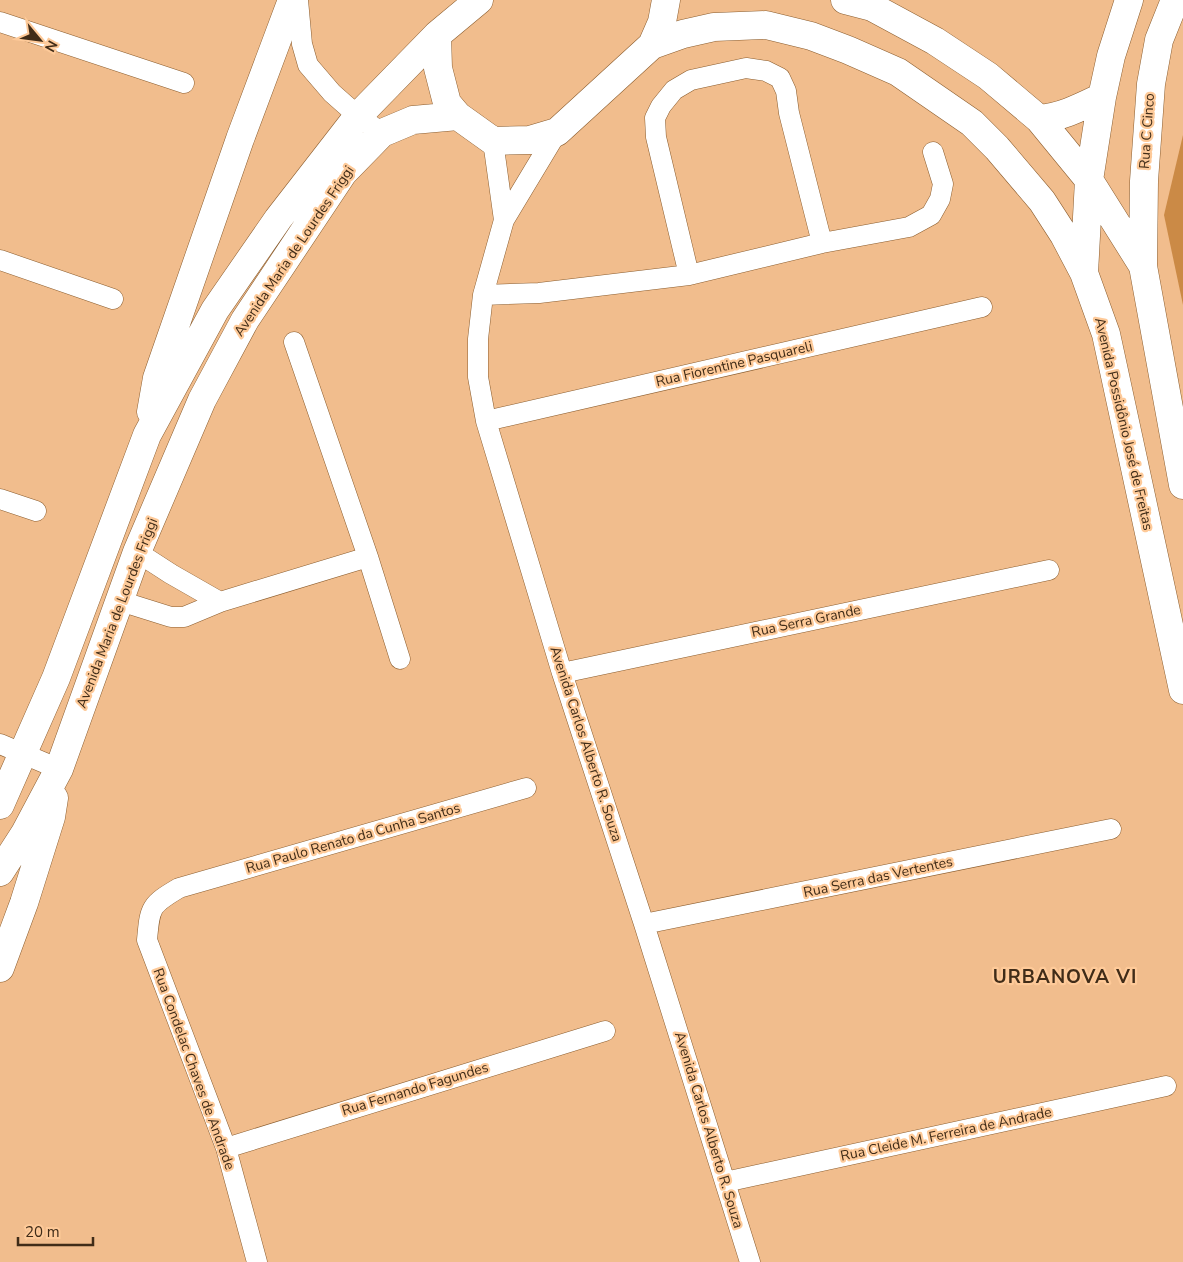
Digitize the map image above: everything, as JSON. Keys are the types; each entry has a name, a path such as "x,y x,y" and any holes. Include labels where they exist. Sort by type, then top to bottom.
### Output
{"street":[{"path":"147,435 157,378 240,139 292,0"},
{"path":"298,0 302,44 308,65 332,93 358,116 382,133"},
{"name":"Avenida Maria de Lourdes Friggi","path":"0,805 12,748 56,678 147,435 215,310 278,219 358,116 437,35 479,0"},
{"path":"504,220 557,132 652,45 662,22 666,0"},
{"path":"845,0 872,7 935,41 988,76 1039,119 1089,180 1143,266 1183,485"},
{"path":"1084,273 1089,180 1102,97 1111,56 1129,0"},
{"name":"Rua C Cinco","path":"1143,266 1144,181 1151,84 1160,40 1176,0"},
{"path":"0,22 184,83"},
{"name":"Avenida Possidônio José de Freitas","path":"652,45 683,34 714,27 766,25 811,36 898,72 972,122 1042,201 1064,235 1084,273 1106,334 1183,690"},
{"path":"437,35 438,68 447,103 458,116 493,141 530,140 557,132"},
{"path":"689,275 656,137 655,118 661,106 674,90 691,80 746,68 766,71 780,78 786,91 789,113 822,243"},
{"path":"1039,119 1063,115 1102,97"},
{"name":"Avenida Maria de Lourdes Friggi","path":"59,769 138,552 202,400 244,320 343,173 382,133 413,120 458,116"},
{"path":"493,141 504,220"},
{"path":"483,295 540,293 689,275 822,243 909,227 931,215 940,199 943,184 933,152"},
{"name":"Avenida Carlos Alberto R. Souza","path":"504,220 483,295 478,339 478,376 486,420 562,673 644,924 750,1262"},
{"path":"0,260 113,298"},
{"name":"Rua Fiorentine Pasquareli","path":"486,420 982,307"},
{"path":"294,342 368,557 400,659"},
{"path":"0,499 36,511"},
{"path":"138,552 171,574 220,602"},
{"path":"120,601 171,617 184,617 220,602 368,557"},
{"name":"Rua Serra Grande","path":"562,673 1049,570"},
{"path":"12,748 59,769"},
{"path":"0,872 25,833 59,769"},
{"path":"0,968 24,903 51,817 59,769"},
{"name":"Rua Paulo Renato da Cunha Santos","path":"179,888 526,788"},
{"name":"Rua Serra das Vertentes","path":"644,924 1112,829"},
{"name":"Rua Condelac Chaves de Andrade","path":"179,888 159,900 149,914 147,940 226,1148 257,1262"},
{"name":"Rua Fernando Fagundes","path":"226,1148 604,1031"},
{"name":"Rua Cleide M. Ferreira de Andrade","path":"725,1182 1166,1086"}],"shaded area":[{"path":"1183,135 1183,305 1164,215"}],"district":[{"name":"URBANOVA VI","path":"1065,977"}]}
